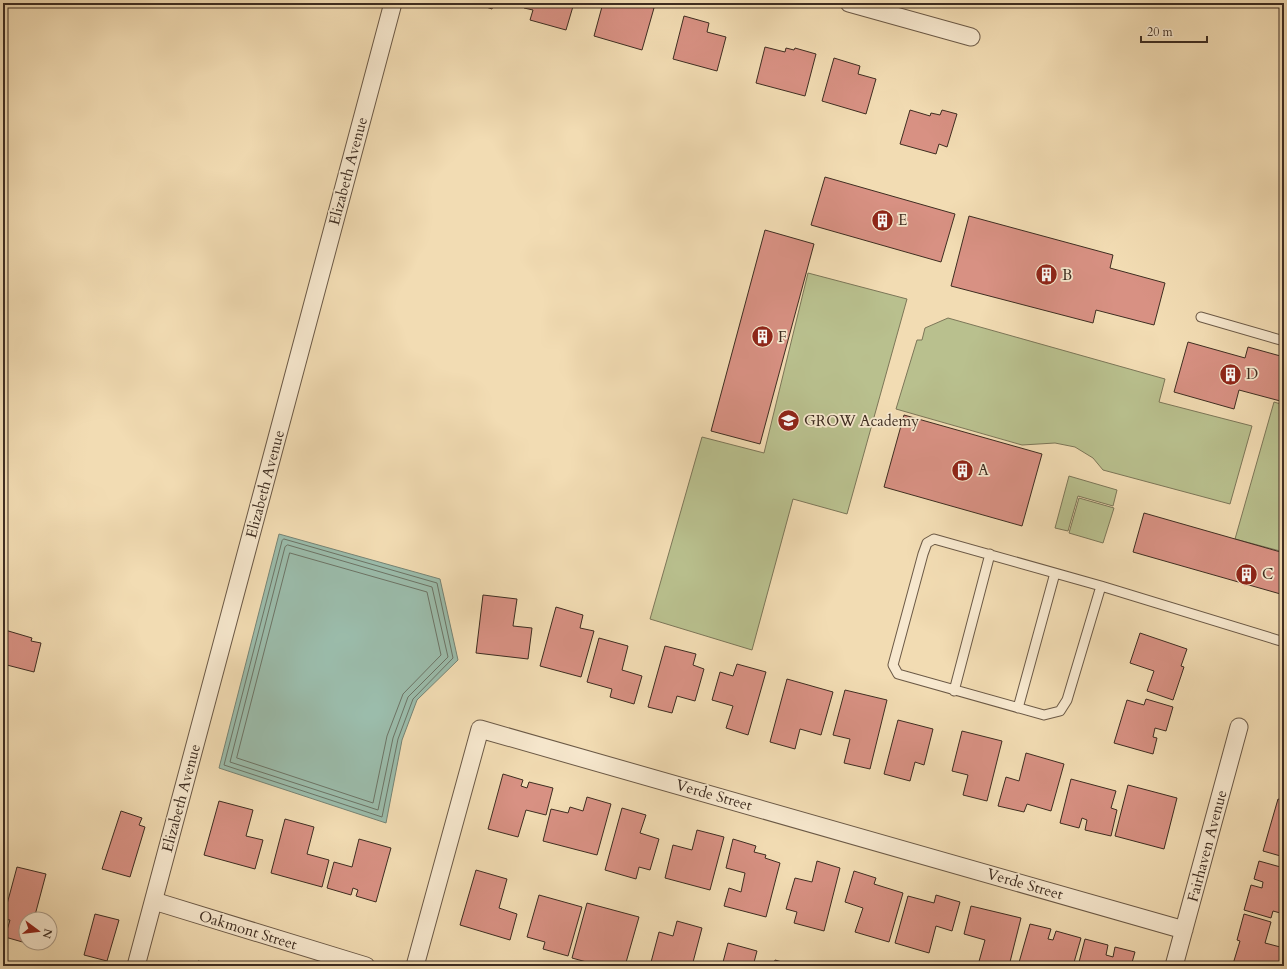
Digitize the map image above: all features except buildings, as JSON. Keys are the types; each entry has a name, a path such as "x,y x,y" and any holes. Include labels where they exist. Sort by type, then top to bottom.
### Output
{"street":[{"name":"Elizabeth Avenue","path":"136,966 394,3"},
{"path":"849,3 971,37"},
{"name":"Fairhaven Avenue","path":"1174,966 1239,727"},
{"name":"Verde Street","path":"415,966 480,729 1184,930"},
{"name":"Oakmont Street","path":"154,901 366,966"}],"lane":[{"path":"1201,317 1284,341"},
{"path":"1101,586 1064,707 1052,714 1044,715 902,676 898,674 893,665 927,543 934,540 945,541 1101,586 1284,642"},
{"path":"954,691 990,554"},
{"path":"1018,708 1055,573"}],"green space":[{"path":"808,273 907,299 847,514 793,499 752,650 650,619 702,437 764,453"},
{"path":"948,318 1165,379 1159,402 1252,426 1230,504 1103,470 1093,458 1075,447 1055,443 1022,445 896,409 917,340 922,340 925,328"},
{"path":"1274,402 1284,405 1284,552 1235,539"},
{"path":"1069,476 1117,490 1113,506 1078,496 1068,531 1055,528"},
{"path":"1079,498 1114,508 1103,543 1069,533"}],"water":[{"path":"279,534 440,579 458,660 417,700 402,740 386,823 219,768"}],"place":[{"name":"E","path":"883,220"},
{"name":"B","path":"1046,275"},
{"name":"F","path":"762,337"},
{"name":"D","path":"1231,374"},
{"name":"GROW Academy","path":"789,421"},
{"name":"A","path":"963,470"},
{"name":"C","path":"1246,574"}]}
